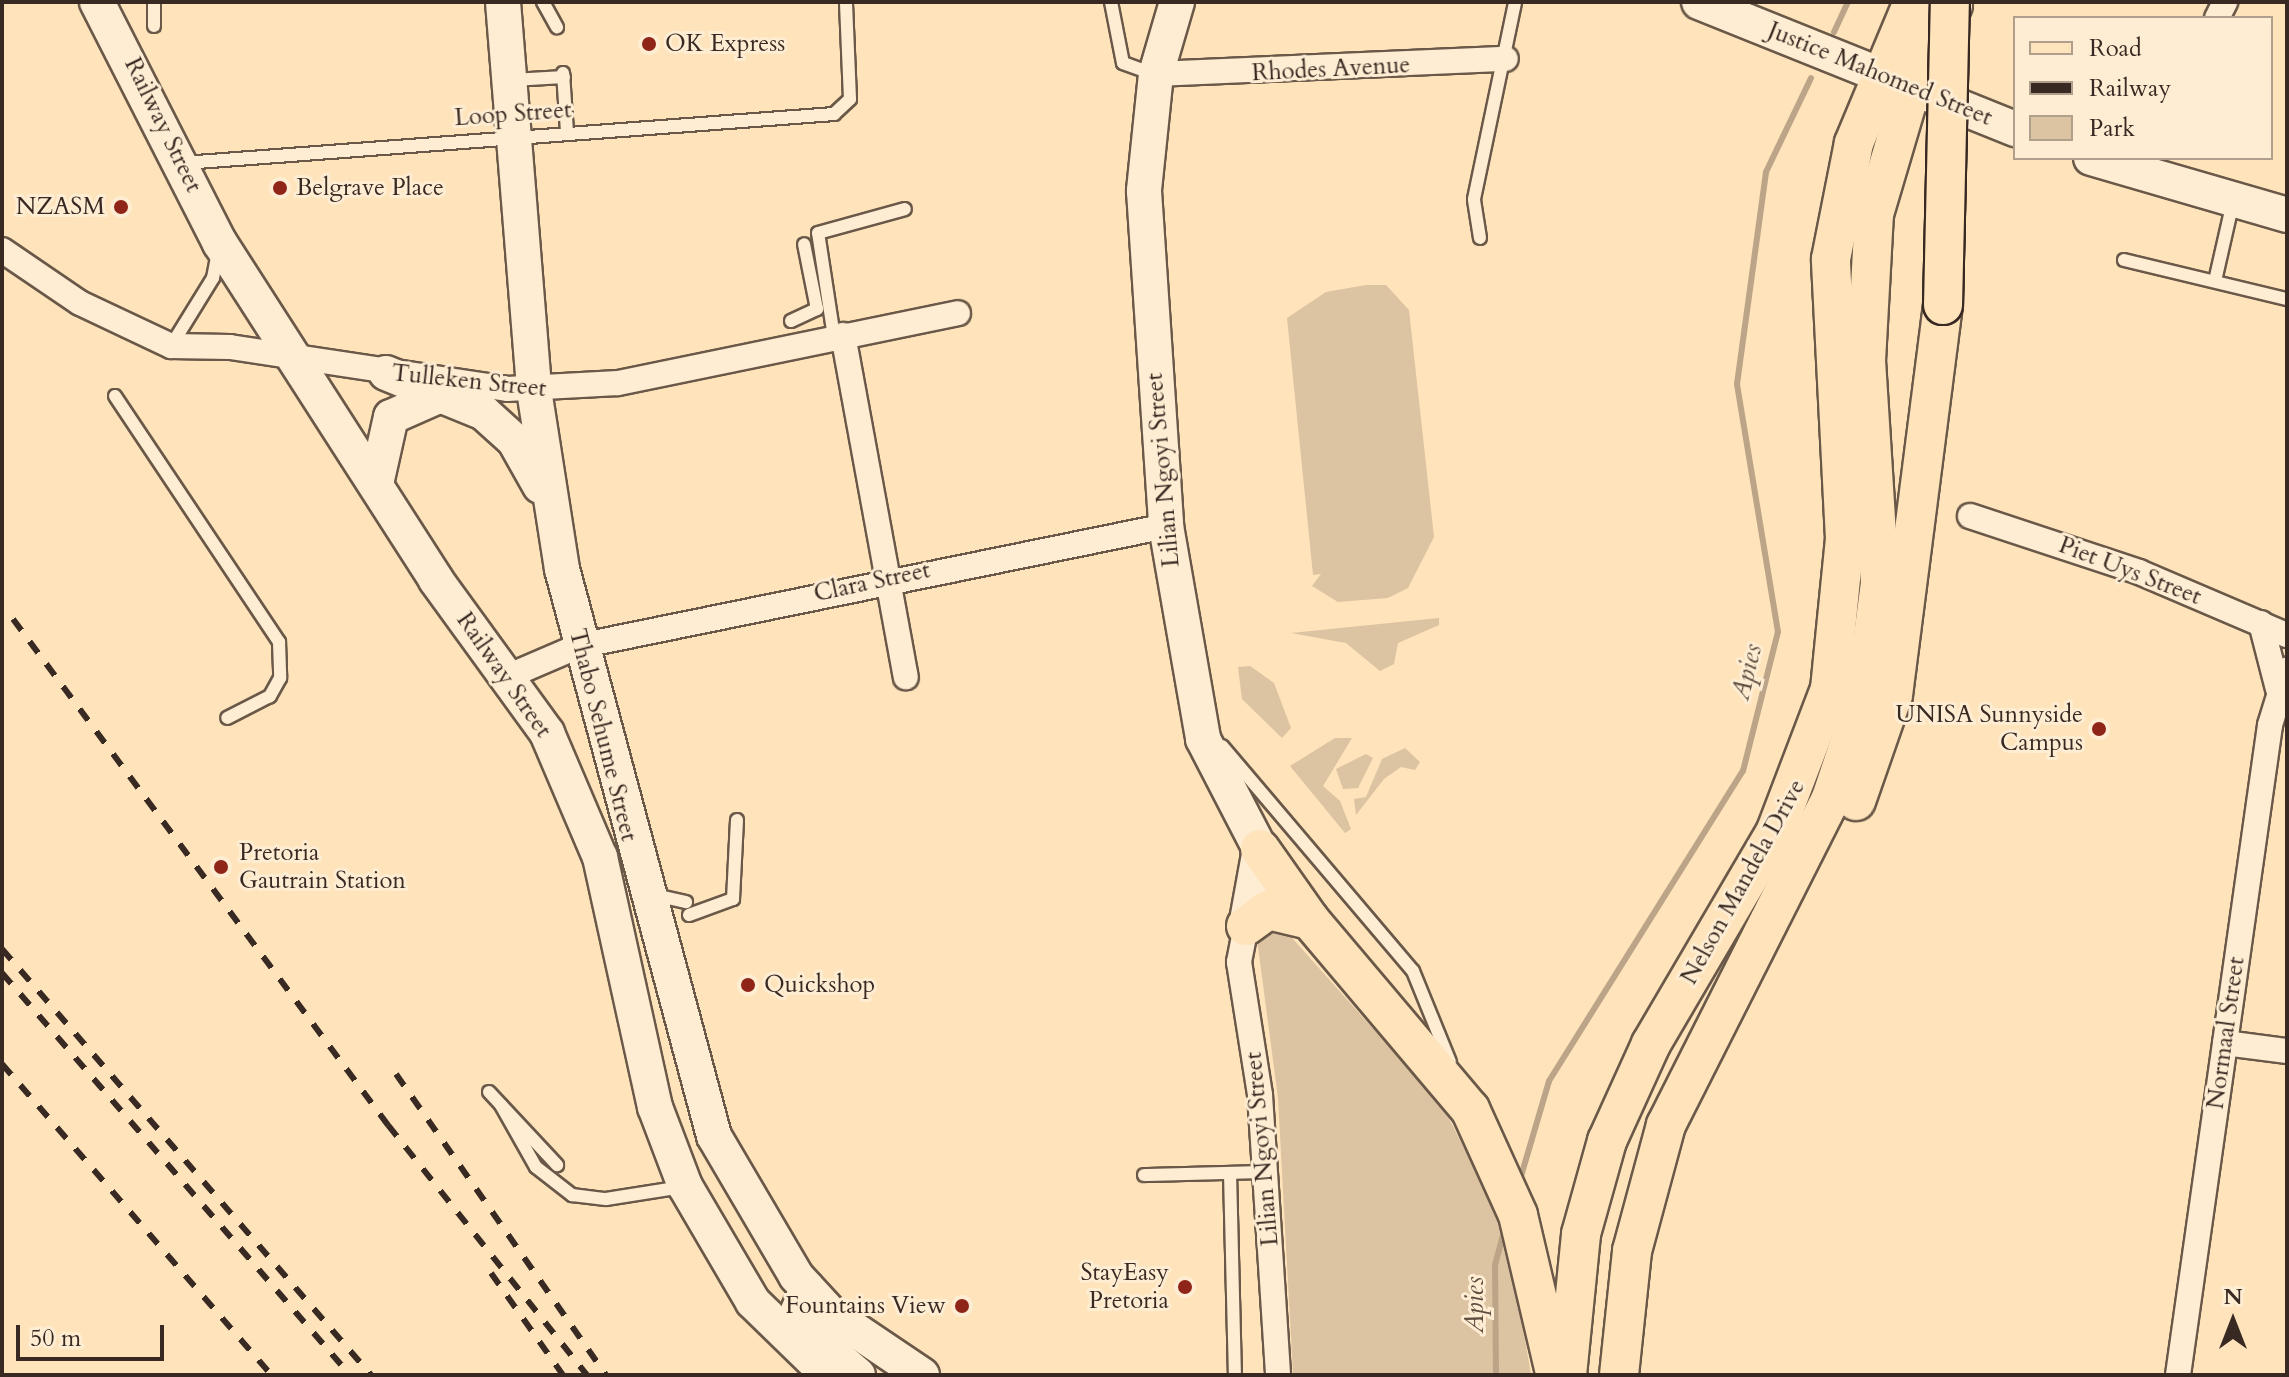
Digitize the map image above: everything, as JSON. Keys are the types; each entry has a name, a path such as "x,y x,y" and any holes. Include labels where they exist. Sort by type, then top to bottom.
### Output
{"main road":[{"name":"Railway Street","path":"97,2 220,243 300,361 376,484 509,676 582,801 652,1095 688,1193 753,1302 828,1375"},
{"name":"Thabo Sehume Street","path":"503,2 534,390 562,569 627,830 722,1157 807,1288 887,1356 922,1375"},
{"name":"Lilian Ngoyi Street","path":"1177,2 1156,74 1144,191 1166,526 1194,710 1223,789 1260,849"},
{"name":"Justice Mahomed Street","path":"1699,2 2013,128"},
{"name":"Nelson Mandela Drive","path":"1619,1375 1632,1251 1651,1169 1678,1094 1830,801 1865,697 1879,620 1881,544 1867,280 1895,82 1913,2"},
{"name":"Nelson Mandela Drive","path":"1567,1375 1581,1234 1607,1141 1651,1044 1775,833 1830,689 1845,539 1831,259 1847,164 1895,82 1952,2"},
{"path":"1721,1010 1833,851 1882,740 1906,622 1943,305 1952,2"},
{"path":"2102,160 2152,169 2233,202 2287,215"},
{"path":"386,373 484,413 514,440 539,482 562,569"},
{"path":"376,484 391,417 443,394"},
{"path":"627,830 624,888 650,1021 700,1164 688,1193"},
{"path":"1260,849 1310,920 1470,1109 1518,1215 1555,1375"},
{"path":"1246,926 1260,849"},
{"path":"1246,926 1268,910 1310,920"},
{"path":"807,1288 798,1311 806,1331 858,1375"}],"street":[{"name":"Rhodes Avenue","path":"1156,74 1506,59"},
{"name":"Tulleken Street","path":"2,250 58,291 171,346 534,390 618,383 958,313"},
{"path":"831,337 906,677"},
{"name":"Piet Uys Street","path":"1970,516 2139,572 2287,635"},
{"name":"Clara Street","path":"509,676 579,646 885,578 1166,526"},
{"name":"Normaal Street","path":"2178,1375 2225,1043 2282,680 2261,623"},
{"name":"Lilian Ngoyi Street","path":"1246,926 1239,962 1266,1172 1278,1375"},
{"path":"2225,1043 2287,1051"}],"lane":[{"path":"154,2 154,26"},
{"path":"543,2 557,27"},
{"name":"Loop Street","path":"181,163 567,132 818,116 847,106 846,2"},
{"path":"1111,2 1123,63 1156,74"},
{"path":"1480,238 1474,199 1506,59 1514,8 1523,2"},
{"path":"509,80 564,75 567,132"},
{"path":"2215,281 2233,202"},
{"path":"831,337 818,233 905,209"},
{"path":"171,346 213,278 220,243"},
{"path":"791,321 810,316 817,309 804,244"},
{"path":"2124,260 2287,299"},
{"path":"810,316 831,337"},
{"path":"115,396 279,642 280,678 270,696 227,718"},
{"path":"1194,710 1413,971 1470,1109"},
{"path":"644,892 688,908 733,899 737,820"},
{"path":"489,1092 557,1165"},
{"path":"501,1105 536,1167 572,1195 606,1199 688,1193"},
{"path":"1144,1175 1266,1172"},
{"path":"1230,1173 1235,1375"}],"green space":[{"path":"1386,285 1409,310 1434,537 1408,588 1388,598 1338,602 1312,586 1321,574 1313,575 1287,318 1326,292"},
{"path":"1439,618 1439,625 1398,643 1394,664 1380,671 1346,643 1291,633"},
{"path":"1250,666 1274,683 1291,728 1282,738 1242,699 1238,667"},
{"path":"1335,738 1352,738 1323,786 1340,801 1351,829 1345,833 1290,766"},
{"path":"1405,748 1420,762 1415,770 1401,767 1384,779 1356,815 1354,799 1366,797 1382,759"},
{"path":"1366,754 1373,758 1358,788 1343,789 1336,769"},
{"path":"1268,929 1285,930 1443,1107 1490,1198 1514,1275 1531,1375 1293,1375 1278,1098 1257,939"}],"waterway":[{"name":"Apies","path":"1834,32 1848,2"},
{"name":"Apies","path":"1519,1183 1549,1081 1743,771 1778,632 1737,384 1766,172 1811,78"},
{"name":"Apies","path":"1496,1375 1495,1265 1503,1236"}],"railway":[{"path":"13,619 388,1125 587,1375"},
{"path":"2,949 371,1375"},
{"path":"2,973 350,1375"},
{"path":"2,1064 271,1375"},
{"path":"396,1074 606,1375"},
{"path":"491,1273 563,1375"}],"place":[{"name":"OK Express","path":"649,44"},
{"name":"Belgrave Place","path":"280,188"},
{"name":"NZASM","path":"121,207"},
{"name":"UNISA Sunnyside Campus","path":"2099,729"},
{"name":"Pretoria Gautrain Station","path":"221,867"},
{"name":"Quickshop","path":"748,985"},
{"name":"StayEasy Pretoria","path":"1185,1287"},
{"name":"Fountains View","path":"962,1306"}]}
